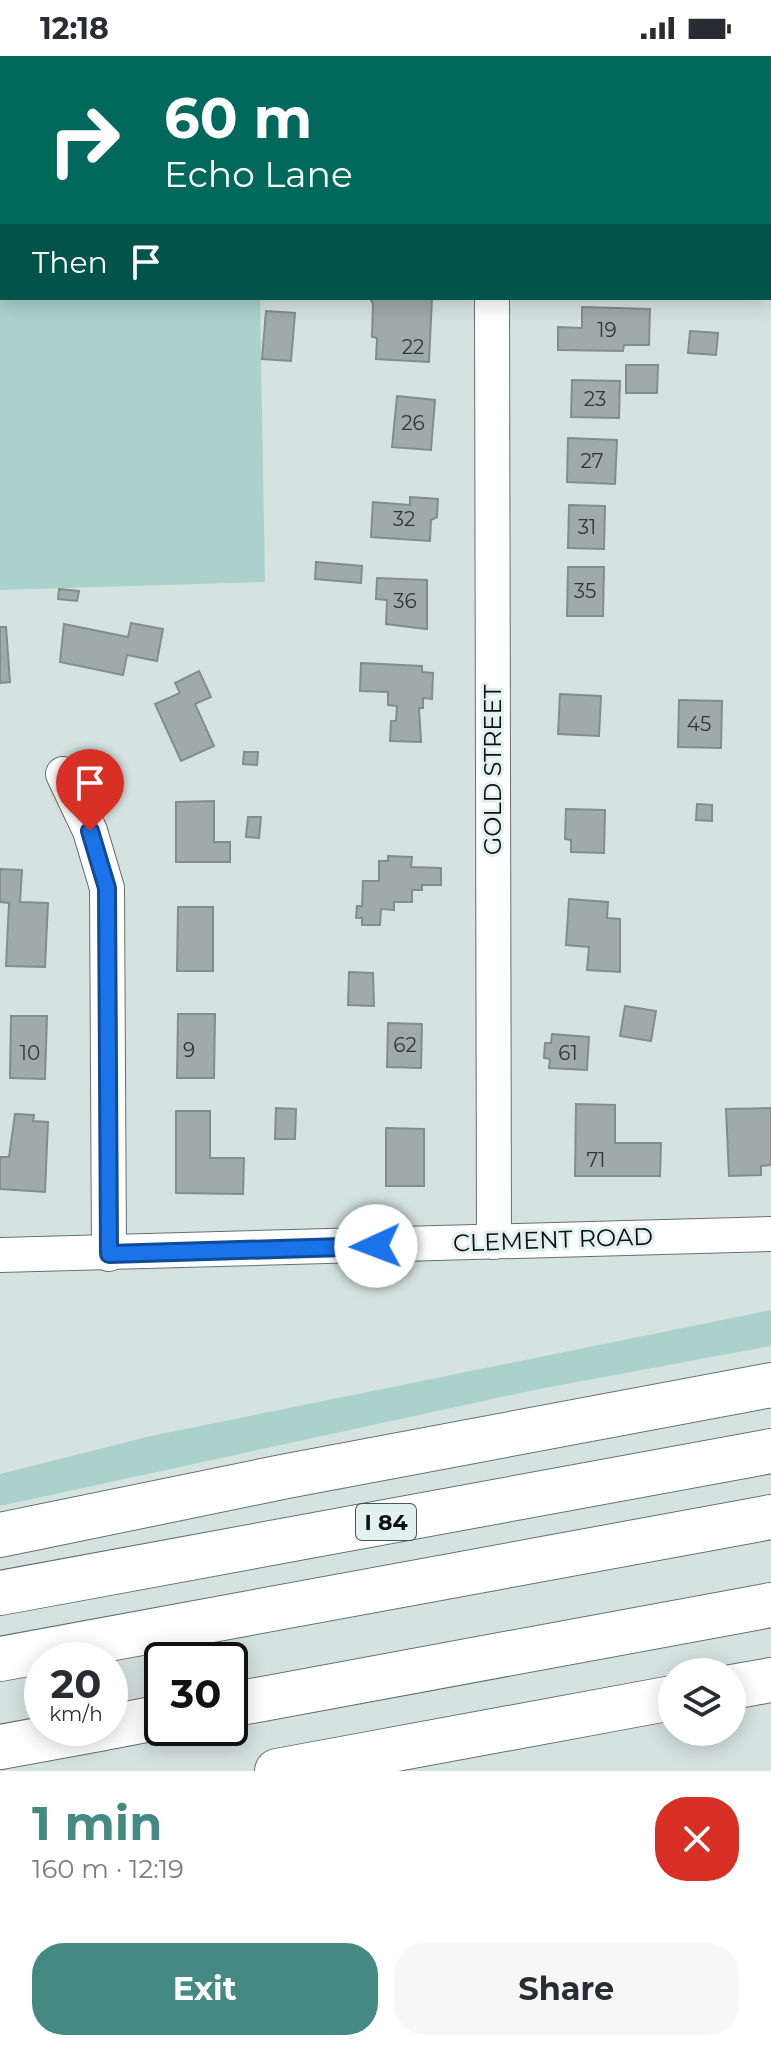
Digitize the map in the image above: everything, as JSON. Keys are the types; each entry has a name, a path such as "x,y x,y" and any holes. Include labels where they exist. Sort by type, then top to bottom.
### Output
{"highway":[{"path":"0,1535 273,1478 771,1385"},
{"name":"I 84","path":"0,1593 771,1451"},
{"path":"0,1659 771,1517"},
{"path":"128,1666 771,1547"},
{"path":"248,1702 771,1605"},
{"path":"746,1684 771,1680"},
{"path":"0,1690 24,1685"},
{"path":"277,1771 658,1701"},
{"path":"0,1747 24,1743"}],"street":[{"name":"GOLD STREET","path":"492,300 494,1242"},
{"path":"63,774 90,831 107,888 109,1254"},
{"name":"CLEMENT ROAD","path":"0,1255 771,1234"}],"shaded area":[{"path":"0,300 260,300 265,582 0,590"},
{"path":"771,1310 771,1346 534,1390 0,1506 0,1474 146,1437"}],"building":[{"path":"371,300 432,300 429,362 376,359 377,338 372,337"},
{"path":"582,307 650,309 649,345 624,345 623,351 558,350 558,327 582,328"},
{"path":"266,311 295,313 291,361 262,359"},
{"path":"690,331 718,333 716,355 688,353"},
{"path":"626,365 658,365 657,393 626,393"},
{"path":"572,380 620,381 619,418 571,417"},
{"path":"397,396 435,400 431,450 392,447"},
{"path":"568,438 617,440 615,484 567,482"},
{"path":"410,497 438,499 437,517 431,520 430,541 371,537 373,502 410,505"},
{"path":"569,505 605,506 604,549 568,548"},
{"path":"316,562 362,566 361,583 315,579"},
{"path":"568,567 604,567 603,616 567,616"},
{"path":"377,578 427,580 427,629 386,624 387,600 376,599"},
{"path":"59,589 79,591 77,601 58,599"},
{"path":"131,623 163,629 157,661 127,655 123,675 60,662 64,624 128,637"},
{"path":"0,627 6,627 10,682 0,683"},
{"path":"361,663 422,666 422,672 433,673 432,699 423,698 423,708 419,708 421,742 390,741 391,721 396,721 397,706 388,705 388,692 360,691"},
{"path":"199,671 211,697 195,704 214,746 181,761 155,704 180,693 175,683"},
{"path":"560,694 601,696 599,736 558,734"},
{"path":"679,700 722,701 721,748 678,747"},
{"path":"244,752 258,752 257,765 243,764"},
{"path":"214,801 214,842 230,842 230,862 176,862 176,802"},
{"path":"697,804 712,805 712,821 696,820"},
{"path":"566,809 605,810 604,853 571,852 571,840 565,839"},
{"path":"248,817 261,817 259,838 246,837"},
{"path":"388,856 412,857 411,867 441,868 441,885 422,885 422,890 412,890 412,902 394,902 394,910 381,909 380,925 362,925 362,918 356,918 357,906 362,906 363,881 379,881 379,861 388,861"},
{"path":"0,869 22,870 20,902 48,903 45,967 6,966 9,903 0,902"},
{"path":"569,899 608,902 607,918 620,919 620,972 587,970 589,947 566,945"},
{"path":"178,907 213,907 213,971 177,971"},
{"path":"349,972 373,973 374,1006 348,1005"},
{"path":"625,1006 656,1011 651,1041 620,1036"},
{"path":"178,1014 215,1014 214,1078 177,1078"},
{"path":"11,1016 47,1016 45,1079 10,1078"},
{"path":"388,1023 422,1024 421,1068 387,1067"},
{"path":"552,1034 589,1037 587,1070 549,1068 550,1059 544,1058 545,1043 551,1043"},
{"path":"576,1104 615,1105 615,1143 661,1143 660,1176 575,1176"},
{"path":"276,1108 296,1109 295,1139 275,1139"},
{"path":"771,1108 771,1165 761,1166 761,1175 729,1176 726,1109"},
{"path":"176,1111 210,1111 210,1158 244,1158 243,1194 176,1193"},
{"path":"15,1114 34,1115 33,1121 48,1122 45,1192 0,1189 0,1157 9,1157"},
{"path":"386,1128 424,1129 424,1186 386,1186"}],"route":[{"path":"90,831 107,888 109,1254 376,1246"}]}
